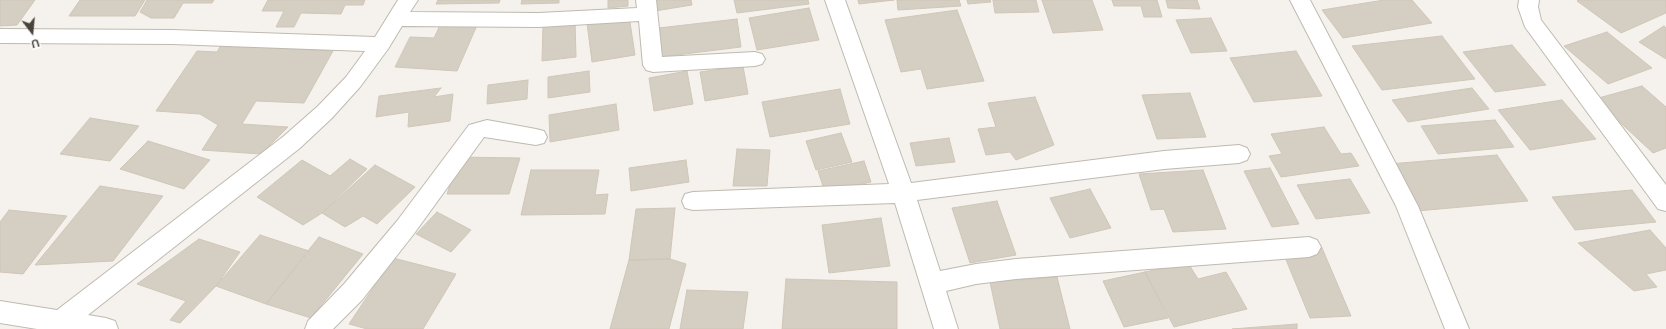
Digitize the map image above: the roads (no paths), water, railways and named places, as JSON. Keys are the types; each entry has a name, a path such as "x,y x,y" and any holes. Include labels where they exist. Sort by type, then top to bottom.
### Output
{"street":[{"path":"60,322 292,142 325,112 353,82 381,44 408,0"},
{"path":"835,0 903,193 946,329"},
{"path":"1300,0 1407,206 1457,329"},
{"path":"1529,0 1528,7 1532,22 1666,202"},
{"path":"397,19 540,20 647,7 653,65 755,59"},
{"path":"0,36 172,37 381,44"},
{"path":"317,329 353,292 401,234 478,132 487,128 536,137"},
{"path":"692,201 903,193 1164,160 1238,154"},
{"path":"932,283 976,274 1016,269 1310,247"},
{"path":"0,312 106,329"}]}
